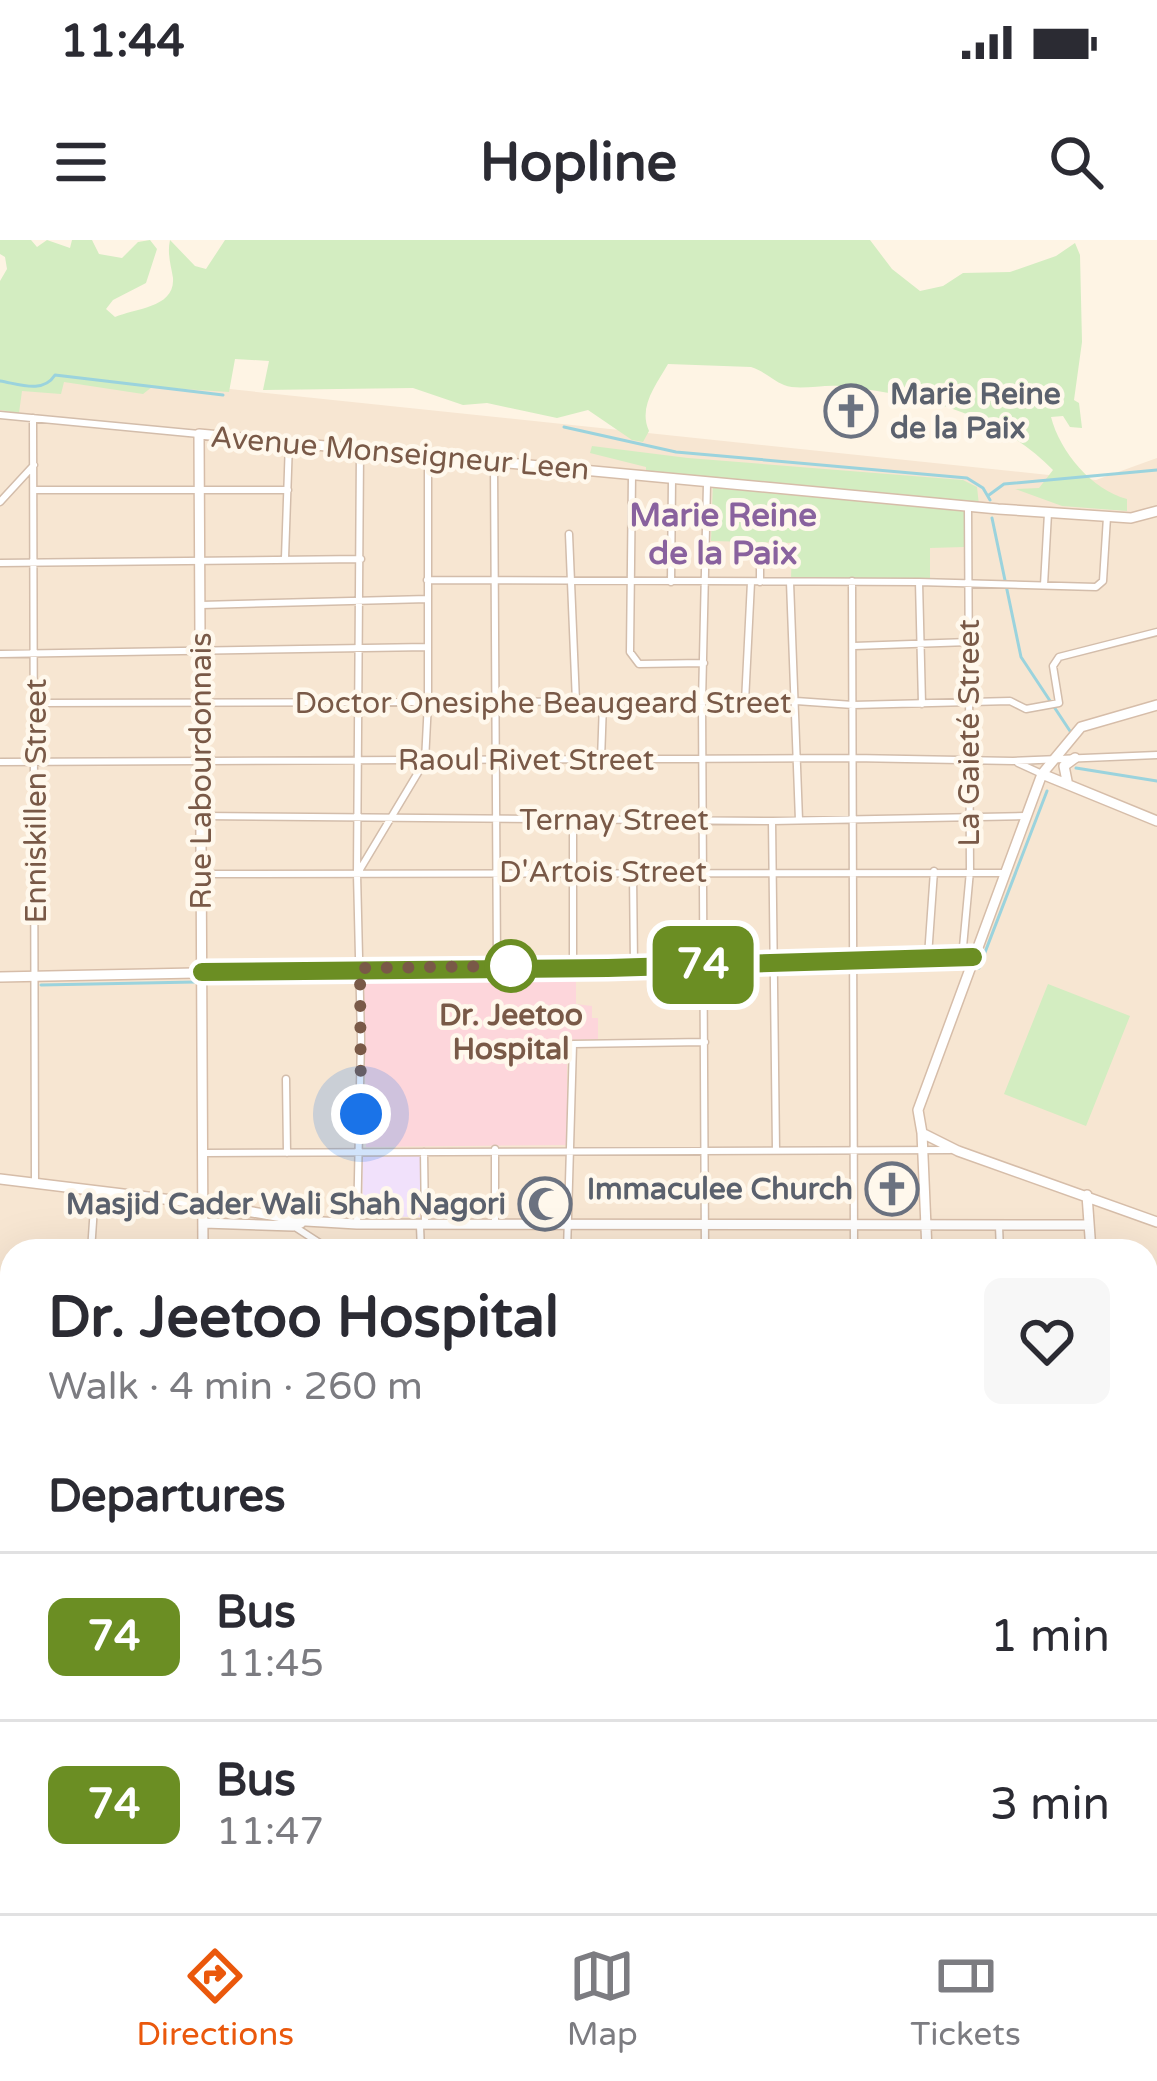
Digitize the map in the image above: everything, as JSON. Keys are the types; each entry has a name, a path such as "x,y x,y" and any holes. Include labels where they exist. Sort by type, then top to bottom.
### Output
{"main road":[{"name":"Avenue Monseigneur Leen","path":"199,434 968,507 1131,518 1157,511"},
{"name":"Rue Labourdonnais","path":"199,434 203,1239"},
{"path":"927,1239 918,1110 968,958 1042,774 1075,732 1091,722 1157,705"},
{"path":"1069,784 1063,770 1078,759"},
{"path":"1042,774 1157,821"},
{"path":"0,977 360,973 497,966 704,964 774,969 968,958"},
{"path":"945,959 961,966 965,977"},
{"path":"922,1133 958,1151 1157,1222"},
{"path":"0,1179 357,1224 1089,1225"},
{"path":"1087,1195 1090,1239"},
{"path":"254,1226 255,1212"},
{"path":"204,1223 293,1226 306,1221"}],"street":[{"name":"Avenue Monseigneur Leen","path":"0,415 199,434"},
{"name":"Enniskillen Street","path":"33,418 35,1184"},
{"path":"286,558 289,442"},
{"path":"357,1224 360,450"},
{"path":"357,874 424,761 428,455"},
{"path":"494,464 497,966"},
{"path":"0,502 34,465"},
{"path":"632,475 633,660 639,664 704,663"},
{"path":"670,582 671,479"},
{"path":"705,1239 702,702 707,484"},
{"path":"35,490 287,490"},
{"name":"La Gaieté Street","path":"968,507 968,958"},
{"path":"1044,585 1048,512"},
{"path":"427,580 1101,585 1107,517"},
{"path":"569,534 576,702"},
{"path":"0,563 361,559"},
{"path":"745,702 760,563"},
{"path":"852,581 854,1239"},
{"path":"790,582 799,820"},
{"path":"919,582 922,704"},
{"path":"201,605 428,599"},
{"name":"Doctor Onesiphe Beaugeard Street","path":"35,703 796,701 853,705 1010,701 1026,709 1053,706 1060,699 1053,666 1059,657 1157,632"},
{"path":"854,646 969,642"},
{"path":"0,654 428,647"},
{"path":"601,761 603,703"},
{"path":"1075,732 1078,759"},
{"name":"Raoul Rivet Street","path":"0,762 1013,761 1157,755"},
{"path":"1013,761 1042,774"},
{"name":"Ternay Street","path":"201,816 494,820 1027,816"},
{"path":"572,818 573,967"},
{"path":"772,820 776,1150"},
{"path":"928,959 934,872"},
{"name":"D'Artois Street","path":"201,874 1006,873"},
{"path":"633,874 634,966"},
{"path":"567,1239 573,1044 705,1042"},
{"path":"286,1079 287,1153"},
{"path":"495,1149 495,1226"},
{"path":"204,1153 958,1151"},
{"path":"422,1239 424,1152"},
{"path":"92,1239 95,1192"},
{"path":"323,1239 324,1222"},
{"path":"999,1222 1000,1239"},
{"path":"293,1226 314,1239"}],"shaded area":[{"path":"0,365 1096,480 1157,458 1157,1239 0,1239"},
{"path":"576,974 576,1004 592,1006 592,1018 598,1018 598,1039 567,1040 567,1145 366,1147 364,978"},
{"path":"362,1155 420,1155 420,1217 363,1216"}],"green space":[{"path":"0,240 31,240 37,247 47,240 70,248 72,240 92,240 99,254 122,258 138,242 150,240 157,249 146,283 113,300 106,309 115,317 168,295 173,278 170,240 195,266 206,269 225,240 870,240 892,269 920,291 943,286 963,273 1010,272 1056,256 1075,243 1080,255 1082,342 1074,400 1079,403 1082,428 1070,427 1063,416 1051,417 1079,468 1127,499 1127,511 1062,506 1015,489 1039,488 1053,470 1007,434 955,410 869,390 790,387 751,367 668,364 647,405 649,431 643,442 632,440 588,410 557,418 487,403 463,405 413,388 263,390 269,361 235,359 229,392 152,387 143,394 64,382 61,394 22,391 19,413 0,410 0,281 7,269"},
{"path":"592,446 963,480 977,487 979,505 965,505 964,547 930,548 930,580 791,579 792,543 711,541 713,480 646,472 646,467 590,453"},
{"path":"1048,984 1130,1016 1086,1126 1004,1094"}],"waterway":[{"path":"0,381 37,386 55,375 223,395"},
{"path":"564,427 676,452 967,478 983,488 990,500"},
{"path":"989,495 1004,484 1157,470"},
{"path":"992,518 1021,657 1070,731"},
{"path":"1076,768 1157,781"},
{"path":"979,968 1047,791"},
{"path":"612,973 937,969"},
{"path":"574,974 591,973"},
{"path":"210,981 551,974"},
{"path":"41,985 195,982"}],"bus line":[{"name":"74","path":"202,972 608,968 973,957"}],"place":[{"name":"Marie Reine de la Paix","path":"851,411"},
{"name":"Dr. Jeetoo Hospital","path":"511,966"},
{"name":"Immaculee Church","path":"892,1189"},
{"name":"Masjid Cader Wali Shah Nagori","path":"545,1204"}],"district":[{"name":"Marie Reine de la Paix","path":"723,533"}],"route":[{"path":"361,1114 360,968 517,966 511,966"}]}
